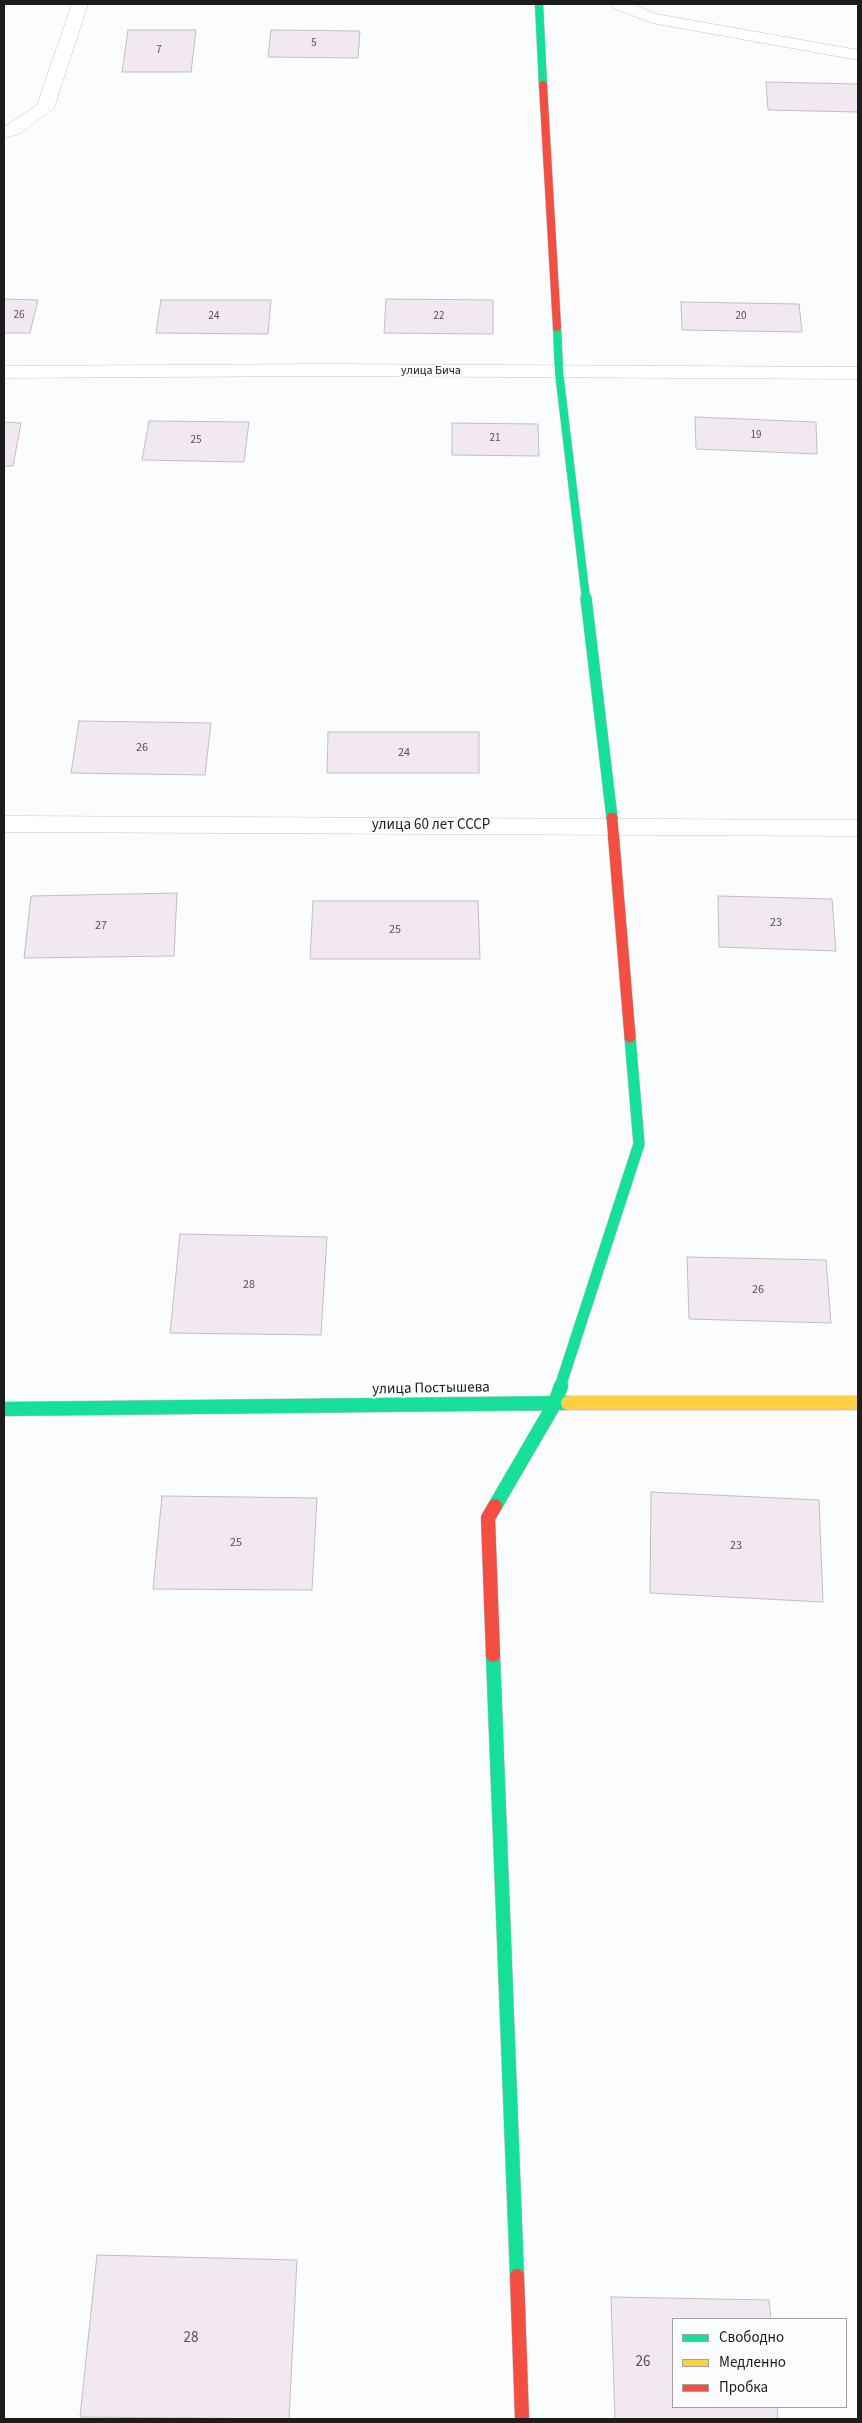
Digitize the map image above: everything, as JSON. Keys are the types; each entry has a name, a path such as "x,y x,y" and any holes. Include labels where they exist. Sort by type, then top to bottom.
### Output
{"street":[{"path":"4,133 13,130 45,108 80,4"},
{"path":"522,2419 488,1518 555,1403 640,1144 613,827 559,372 539,4"},
{"path":"619,4 652,18 858,55"},
{"name":"улица Бича","path":"4,372 858,373"},
{"name":"улица 60 лет СССР","path":"4,824 858,828"},
{"name":"улица Постышева","path":"4,1409 555,1403 858,1403"}],"building":[{"path":"128,30 196,30 191,72 122,72"},
{"path":"271,30 360,31 358,58 268,57"},
{"path":"766,82 858,84 858,112 768,110"},
{"path":"4,299 38,300 30,333 4,333"},
{"path":"386,299 493,300 493,334 384,333"},
{"path":"161,300 271,300 268,334 156,333"},
{"path":"681,302 799,304 802,332 682,330"},
{"path":"695,417 816,422 817,454 696,449"},
{"path":"149,421 249,422 244,462 142,460"},
{"path":"4,422 21,423 13,466 4,466"},
{"path":"452,423 538,424 539,456 452,455"},
{"path":"79,721 211,723 205,775 71,773"},
{"path":"328,732 479,732 479,773 327,773"},
{"path":"177,893 174,956 24,958 31,896"},
{"path":"718,896 832,899 836,951 719,947"},
{"path":"313,901 478,901 480,959 310,959"},
{"path":"180,1234 327,1237 321,1335 170,1333"},
{"path":"687,1257 826,1260 831,1323 689,1319"},
{"path":"651,1492 819,1500 823,1602 650,1593"},
{"path":"162,1496 317,1498 312,1590 153,1589"},
{"path":"97,2255 297,2260 289,2419 80,2417"},
{"path":"611,2297 769,2300 771,2318 672,2318 672,2408 777,2408 778,2419 615,2419"}],"traffic: fast":[{"path":"539,4 543,85"},
{"path":"557,327 559,372 612,818"},
{"path":"495,1506 555,1403 639,1144 630,1037"},
{"path":"4,1409 568,1403"},
{"path":"493,1655 517,2276"}],"traffic: slow":[{"path":"568,1403 858,1403"}],"traffic: jam":[{"path":"543,85 557,327"},
{"path":"612,818 630,1037"},
{"path":"493,1655 488,1518 495,1506"},
{"path":"517,2276 522,2419"}]}
